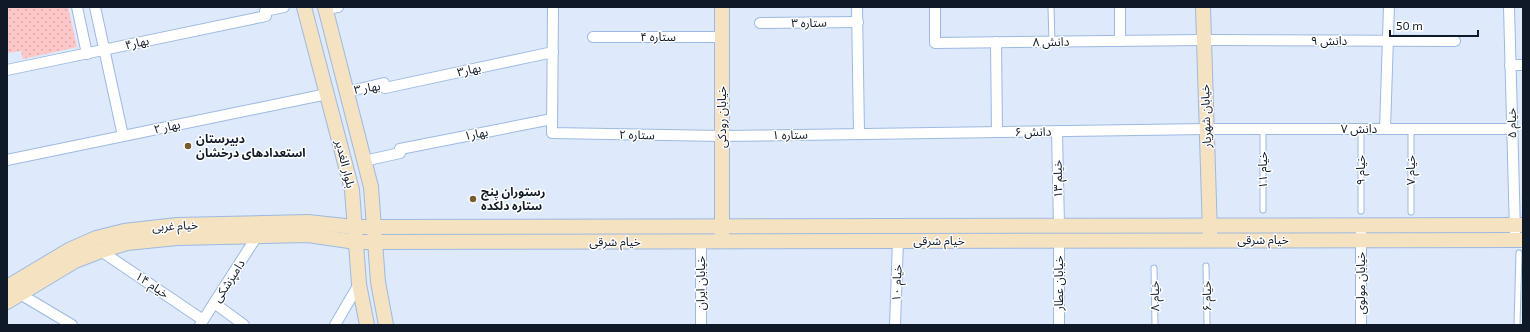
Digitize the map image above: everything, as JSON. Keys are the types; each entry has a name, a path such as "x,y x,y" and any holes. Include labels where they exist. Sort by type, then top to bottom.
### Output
{"street":[{"path":"77,7 87,54"},
{"path":"95,7 124,136"},
{"name":"بهار۴","path":"7,70 266,16 265,11 284,7"},
{"name":"بلوار الغدیر","path":"304,7 352,190 359,284 367,325"},
{"path":"552,119 553,7"},
{"name":"خیابان رودکی","path":"722,7 722,241"},
{"path":"857,7 859,134"},
{"name":"دانش ۸","path":"935,7 936,43 1203,40"},
{"path":"1120,7 1120,41"},
{"name":"خیابان شهریار","path":"1203,7 1210,240"},
{"path":"1385,129 1389,7"},
{"name":"خیام ۵","path":"1509,7 1512,128 1519,244"},
{"name":"بلوار الغدیر","path":"329,8 346,92 371,187 378,282 386,325"},
{"name":"ستاره ۳","path":"760,23 858,22"},
{"name":"ستاره ۴","path":"593,37 722,37"},
{"name":"دانش ۹","path":"1203,40 1456,41"},
{"path":"996,42 997,132"},
{"name":"بهار۳","path":"385,88 553,52"},
{"path":"1510,65 1523,65"},
{"name":"بهار ۳","path":"346,92 384,83 385,88"},
{"name":"بهار ۲","path":"7,160 327,94"},
{"name":"ستاره ۲","path":"552,119 552,133 722,136"},
{"name":"بهار۱","path":"364,161 400,153 400,149 552,119"},
{"name":"دانش ۷","path":"1206,129 1512,128"},
{"name":"دانش ۶","path":"859,134 1206,129"},
{"name":"خیلم ۱۳","path":"1057,131 1059,226"},
{"name":"ستاره ۱","path":"722,136 859,134"},
{"name":"خیام شرقی","path":"354,227 1210,226 1361,218 1519,225"},
{"name":"خیابان مولوی","path":"1361,218 1361,325"},
{"name":"خیام غربی","path":"7,302 75,261 101,251 126,237 177,225 308,222 354,227"},
{"path":"898,226 898,241"},
{"path":"1059,226 1059,240"},
{"name":"خیام غربی","path":"20,294 7,286 69,250 96,238 126,237 165,239 308,235 356,242"},
{"name":"دامپزشکی","path":"202,322 257,236"},
{"name":"خیابان عطار","path":"1059,240 1059,325"},
{"name":"خیام شرقی","path":"356,242 1362,240 1519,244"},
{"name":"خیام ۱۰","path":"895,325 898,241"},
{"name":"خیابان ایران","path":"701,242 701,325"},
{"name":"خیام ۱۴","path":"101,251 202,322"},
{"path":"335,325 359,284"},
{"path":"20,294 72,325"},
{"path":"214,303 244,325"}],"lane":[{"path":"1051,7 1052,42"},
{"name":"خیام ۱۱","path":"1263,129 1263,210"},
{"name":"خیام ۹","path":"1361,129 1361,218"},
{"name":"خیام ۷","path":"1411,129 1411,212"},
{"path":"1517,325 1519,244"},
{"name":"خیام ۶","path":"1206,266 1207,325"},
{"name":"خیام ۸","path":"1154,268 1155,325"}],"shaded area":[{"path":"7,7 68,7 77,47 23,59 21,51 7,53"}],"place":[{"name":"دبیرستان استعدادهای درخشان","path":"188,146"},
{"name":"رستوران پنج ستاره دلکده","path":"473,199"}]}
